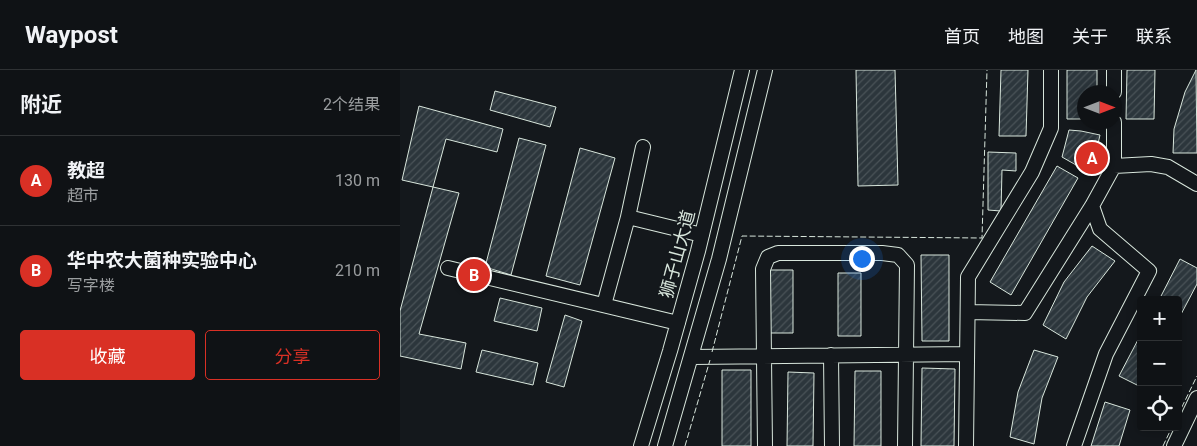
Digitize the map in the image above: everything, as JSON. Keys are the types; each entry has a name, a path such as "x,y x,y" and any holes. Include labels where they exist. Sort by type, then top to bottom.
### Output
{"street":[{"name":"狮子山大道","path":"641,446 678,323 702,234 742,70"},
{"path":"664,446 692,357 735,200 766,70"},
{"path":"966,446 968,277 1032,172 1051,128 1051,70"},
{"path":"1114,70 1114,85"},
{"path":"968,312 1025,313 1092,206 1114,166 1114,130"},
{"path":"604,306 628,217 643,147"},
{"path":"1114,166 1151,164 1168,167 1197,184"},
{"path":"1074,446 1106,354 1149,271 1100,229 1092,206"},
{"path":"628,217 702,234"},
{"path":"765,446 764,269 768,257 778,252 882,252 898,255 907,265 906,446"},
{"path":"448,268 678,323"},
{"path":"692,357 967,354"},
{"path":"832,355 832,446"},
{"path":"1176,446 1197,398"}],"building":[{"path":"856,70 895,70 898,185 858,186"},
{"path":"1001,70 1028,70 1026,136 999,136"},
{"path":"1067,70 1097,70 1097,85 1077,85 1077,119 1067,119"},
{"path":"1127,70 1155,70 1154,119 1126,119"},
{"path":"1196,70 1197,153 1173,153 1174,129 1185,92"},
{"path":"495,91 556,107 550,127 490,110"},
{"path":"419,106 503,129 497,152 446,139 433,187 402,180"},
{"path":"1069,130 1100,135 1092,169 1076,165 1062,157"},
{"path":"519,138 546,145 511,275 485,267"},
{"path":"580,148 615,158 580,285 546,276"},
{"path":"988,152 1016,153 1016,171 1002,170 1001,211 988,210"},
{"path":"1057,166 1078,178 1011,295 990,282"},
{"path":"433,187 459,193 419,334 466,343 461,369 400,356 400,311"},
{"path":"1092,246 1115,261 1087,297 1066,339 1043,325 1064,282"},
{"path":"921,255 949,255 949,341 922,341"},
{"path":"1180,259 1197,268 1197,284 1182,312 1182,296 1161,296"},
{"path":"768,270 793,270 793,333 768,333"},
{"path":"838,273 861,273 861,336 838,336"},
{"path":"500,298 542,308 537,331 494,321"},
{"path":"565,315 582,321 564,387 546,382"},
{"path":"1137,342 1137,385 1119,376"},
{"path":"482,350 538,363 533,385 476,372"},
{"path":"1034,350 1058,357 1042,398 1034,444 1010,437 1018,392"},
{"path":"922,368 955,369 954,446 921,446"},
{"path":"722,370 751,370 751,446 722,446"},
{"path":"855,371 881,371 881,446 854,446"},
{"path":"788,372 814,373 813,446 787,446"},
{"path":"1105,402 1130,410 1119,446 1091,446"}],"fence":[{"path":"712,352 742,236 982,238 987,70"},
{"path":"685,446 710,360"},
{"path":"1182,407 1197,376"},
{"path":"1163,446 1170,431"}],"place":[{"name":"教超","path":"1092,158"},
{"name":"华中农大菌种实验中心","path":"474,275"}]}
